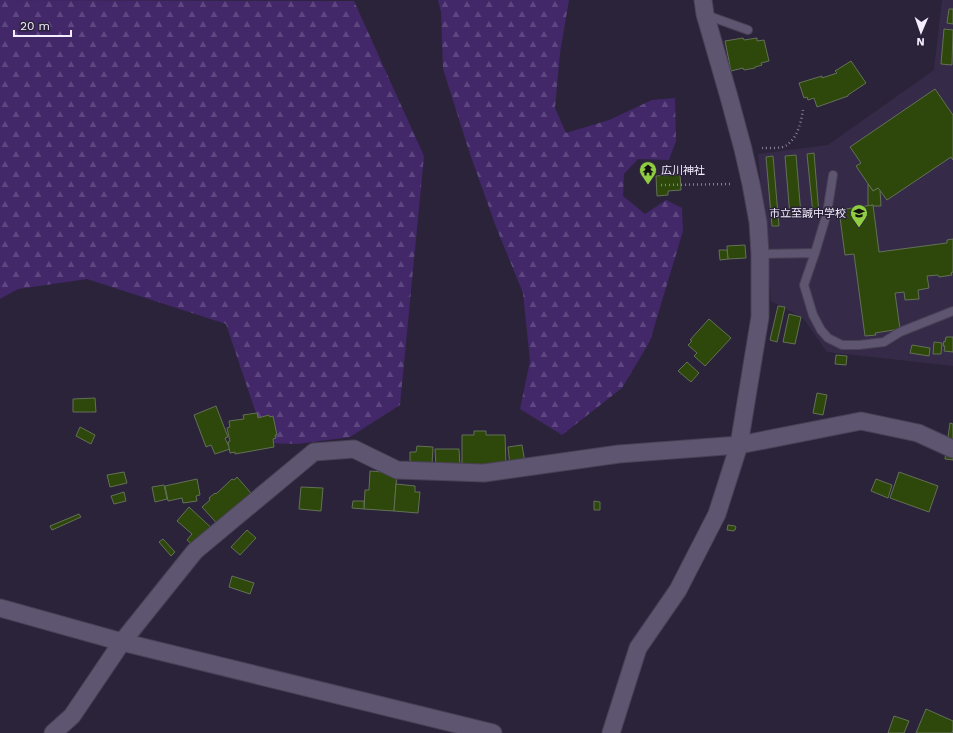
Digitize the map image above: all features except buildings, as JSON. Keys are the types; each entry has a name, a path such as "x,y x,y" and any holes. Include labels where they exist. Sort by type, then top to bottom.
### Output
{"street":[{"path":"611,733 638,648 678,590 716,514 739,445 760,317 760,254 758,222 751,184 730,97 704,7"},
{"path":"53,733 72,716 122,642 195,551 314,452 354,449 397,470 484,473 619,454 739,445 861,421 918,433 953,449"},
{"path":"0,608 122,642 493,733"}],"lane":[{"path":"704,7 748,30"},
{"path":"832,175 827,213 804,285 813,315 820,330 828,338 842,345 859,345 884,342 900,332 953,311"},
{"path":"760,254 815,253"}],"path":[{"path":"743,149 787,146 793,139 800,126 803,110"},
{"path":"662,185 751,184"}],"shaded area":[{"name":"市立至誠中学校","path":"942,0 953,0 953,366 827,352 803,318 771,301 758,154 828,145 934,70"}],"green space":[{"path":"0,0 354,1 424,156 400,405 350,437 298,444 266,443 226,324 87,279 18,289 0,299"},
{"path":"438,0 569,0 560,53 555,108 566,133 609,120 652,100 675,98 676,141 669,160 638,159 624,174 623,196 645,214 666,200 682,208 683,231 650,341 622,388 562,435 520,409 530,361 523,293 496,227 470,154 443,69 441,12"}],"place":[{"name":"広川神社","path":"648,185"},
{"name":"市立至誠中学校","path":"859,228"}]}
